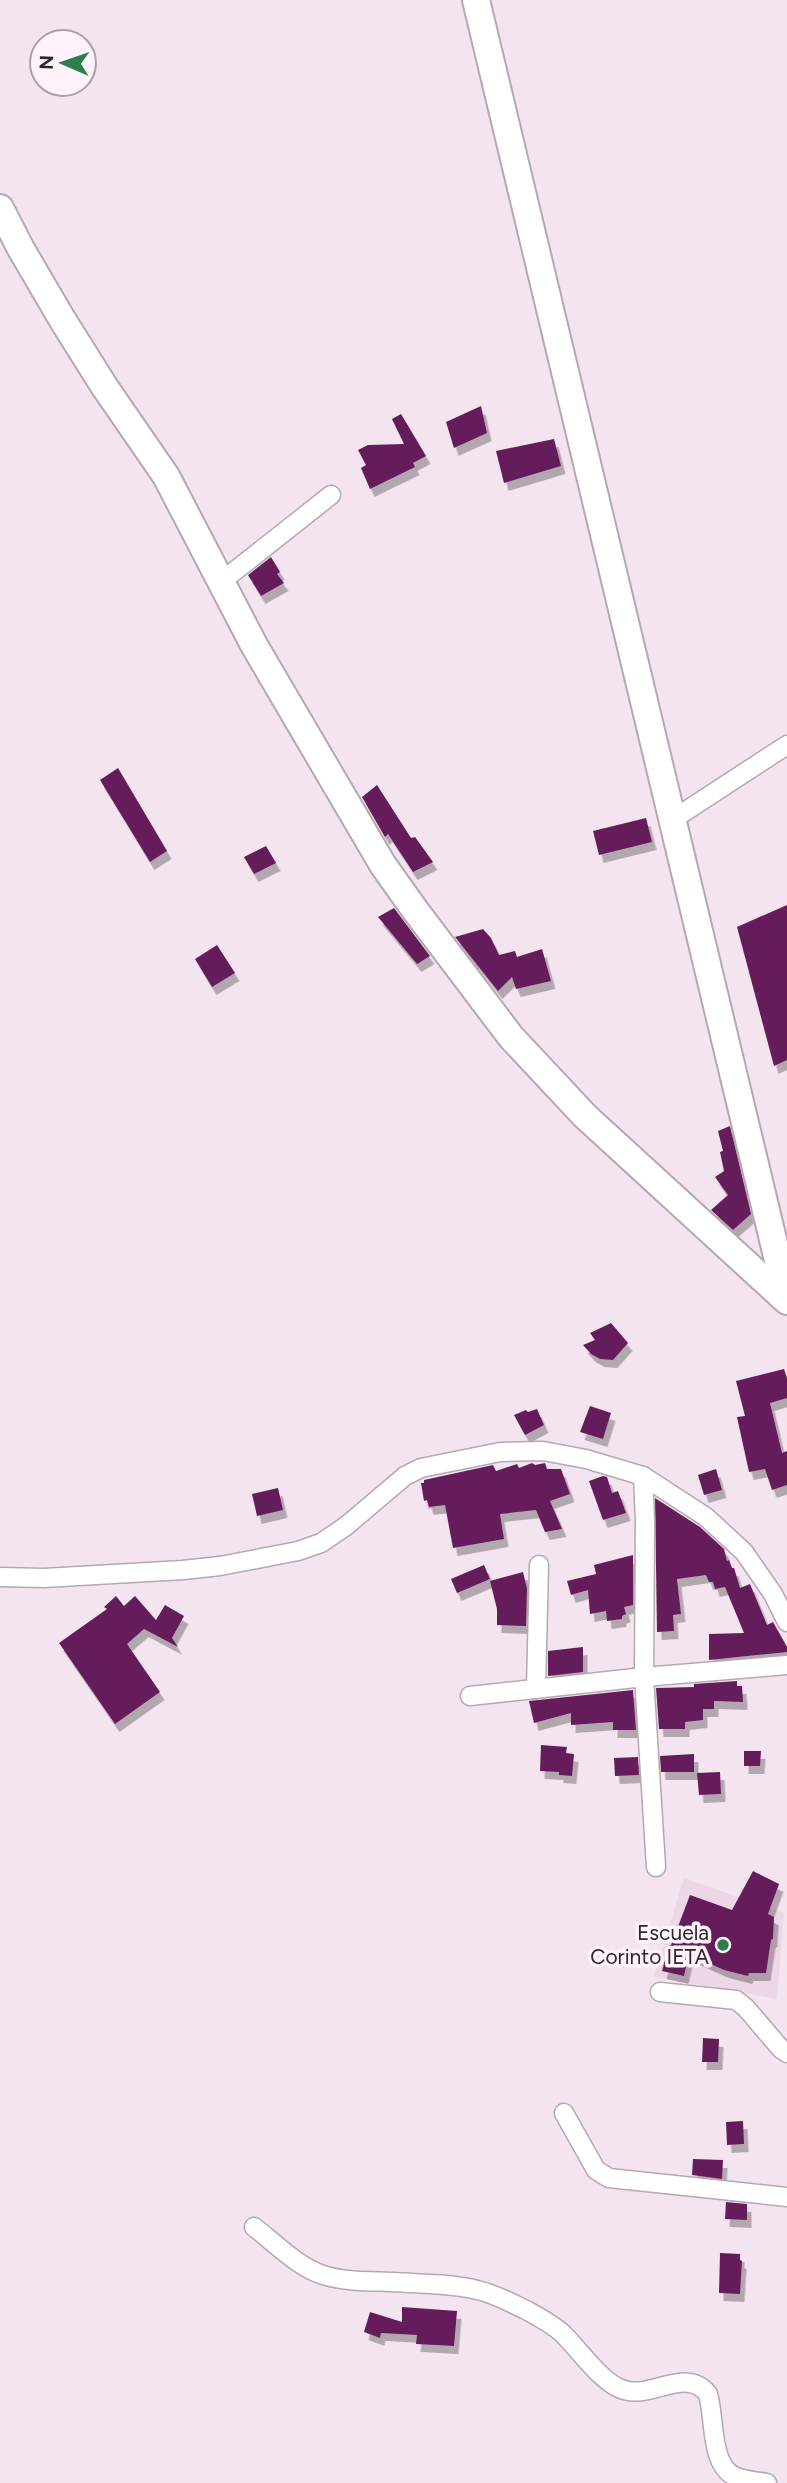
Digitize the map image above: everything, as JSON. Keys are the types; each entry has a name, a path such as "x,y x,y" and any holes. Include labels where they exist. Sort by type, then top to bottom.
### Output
{"street":[{"path":"476,0 787,1299"},
{"path":"0,208 62,319 166,476 254,645 383,865 503,1027 584,1116 787,1299"},
{"path":"222,581 331,495"},
{"path":"672,820 787,745"},
{"path":"0,1577 44,1578 183,1570 220,1566 298,1550 321,1543 346,1526 410,1472 500,1452 543,1451 586,1459 643,1476 706,1517 744,1552 773,1594 787,1622"},
{"path":"643,1476 644,1677 656,1867"},
{"path":"536,1689 539,1565"},
{"path":"470,1696 787,1665"},
{"path":"660,1992 736,2000 780,2049 787,2053"},
{"path":"564,2113 596,2170 609,2178 787,2197"},
{"path":"254,2227 309,2269 325,2276 478,2290 527,2311 559,2330 602,2375 620,2389 643,2392 687,2382 703,2386 711,2402 718,2458 723,2468 739,2478 767,2483"}],"shaded area":[{"name":"Escuela Corinto IETA","path":"684,1878 784,1913 777,1999 654,1977"}],"building":[{"path":"481,406 487,433 454,448 446,422"},
{"path":"401,414 426,456 413,463 415,467 370,489 361,468 366,465 358,450 368,445 404,444 392,419"},
{"path":"554,439 561,466 504,483 496,451"},
{"path":"271,557 280,572 277,574 284,583 261,596 248,575"},
{"path":"118,768 167,851 150,862 100,780"},
{"path":"377,785 411,838 415,837 433,862 413,872 388,834 385,837 362,797"},
{"path":"646,818 652,842 599,855 593,831"},
{"path":"266,846 276,863 254,874 244,857"},
{"path":"787,905 787,1060 774,1066 737,927"},
{"path":"394,908 430,956 417,964 378,917"},
{"path":"483,929 499,955 515,951 517,957 542,949 551,981 516,989 512,977 498,991 455,937"},
{"path":"217,945 235,973 212,987 195,959"},
{"path":"730,1126 751,1214 733,1230 711,1210 728,1195 715,1177 724,1171 718,1131"},
{"path":"611,1323 628,1343 613,1360 600,1359 583,1345 595,1340 590,1333"},
{"path":"784,1369 787,1398 770,1403 782,1453 787,1451 787,1485 772,1490 765,1469 749,1472 737,1417 745,1416 736,1381"},
{"path":"590,1406 611,1413 603,1439 580,1432"},
{"path":"537,1409 544,1425 525,1435 514,1415"},
{"path":"532,1463 545,1463 547,1469 561,1469 570,1494 550,1501 562,1529 545,1532 536,1510 500,1514 504,1539 453,1548 445,1505 429,1507 427,1500 424,1501 421,1483 424,1483 424,1480 493,1465 496,1471 517,1464 519,1468"},
{"path":"716,1469 722,1490 704,1495 698,1475"},
{"path":"607,1477 612,1493 618,1491 626,1513 603,1520 589,1481"},
{"path":"278,1488 283,1510 257,1516 252,1494"},
{"path":"655,1498 700,1527 724,1549 740,1588 750,1584 767,1625 773,1622 787,1647 787,1652 709,1660 709,1634 744,1633 725,1587 715,1589 713,1582 709,1582 706,1575 677,1579 681,1614 673,1615 674,1631 657,1632"},
{"path":"633,1555 633,1605 624,1607 626,1614 622,1619 607,1621 606,1611 590,1614 588,1590 571,1595 567,1581 596,1574 594,1565"},
{"path":"484,1565 490,1579 457,1593 451,1579"},
{"path":"523,1572 527,1589 526,1626 497,1625 497,1609 490,1581"},
{"path":"116,1596 124,1606 135,1596 156,1620 165,1605 184,1616 172,1638 178,1647 144,1629 127,1644 160,1692 115,1724 59,1643 107,1609 104,1607"},
{"path":"583,1647 583,1672 548,1676 548,1651"},
{"path":"737,1681 737,1686 742,1686 743,1702 714,1701 714,1709 703,1709 703,1720 685,1722 685,1729 659,1729 656,1688 694,1687 694,1684"},
{"path":"633,1690 636,1730 613,1730 613,1722 571,1725 571,1713 534,1723 529,1701"},
{"path":"541,1745 567,1747 566,1753 574,1754 572,1776 540,1771"},
{"path":"744,1751 761,1751 760,1766 744,1766"},
{"path":"694,1754 694,1772 661,1772 660,1756"},
{"path":"638,1757 639,1775 615,1776 614,1758"},
{"path":"720,1772 721,1794 699,1795 697,1773"},
{"path":"753,1871 779,1884 768,1914 774,1917 773,1939 766,1973 749,1973 748,1976 724,1970 689,1954 684,1976 662,1971 669,1945 690,1895 732,1910"},
{"path":"703,2038 719,2039 718,2062 702,2062"},
{"path":"743,2121 744,2144 727,2145 726,2122"},
{"path":"693,2159 723,2160 722,2179 692,2175"},
{"path":"726,2202 747,2204 747,2220 725,2219"},
{"path":"720,2253 740,2254 740,2294 719,2293"},
{"path":"402,2307 457,2311 454,2346 416,2344 417,2335 381,2333 380,2338 364,2332 370,2312 402,2322"}],"place":[{"name":"Escuela Corinto IETA","path":"723,1945"}]}
